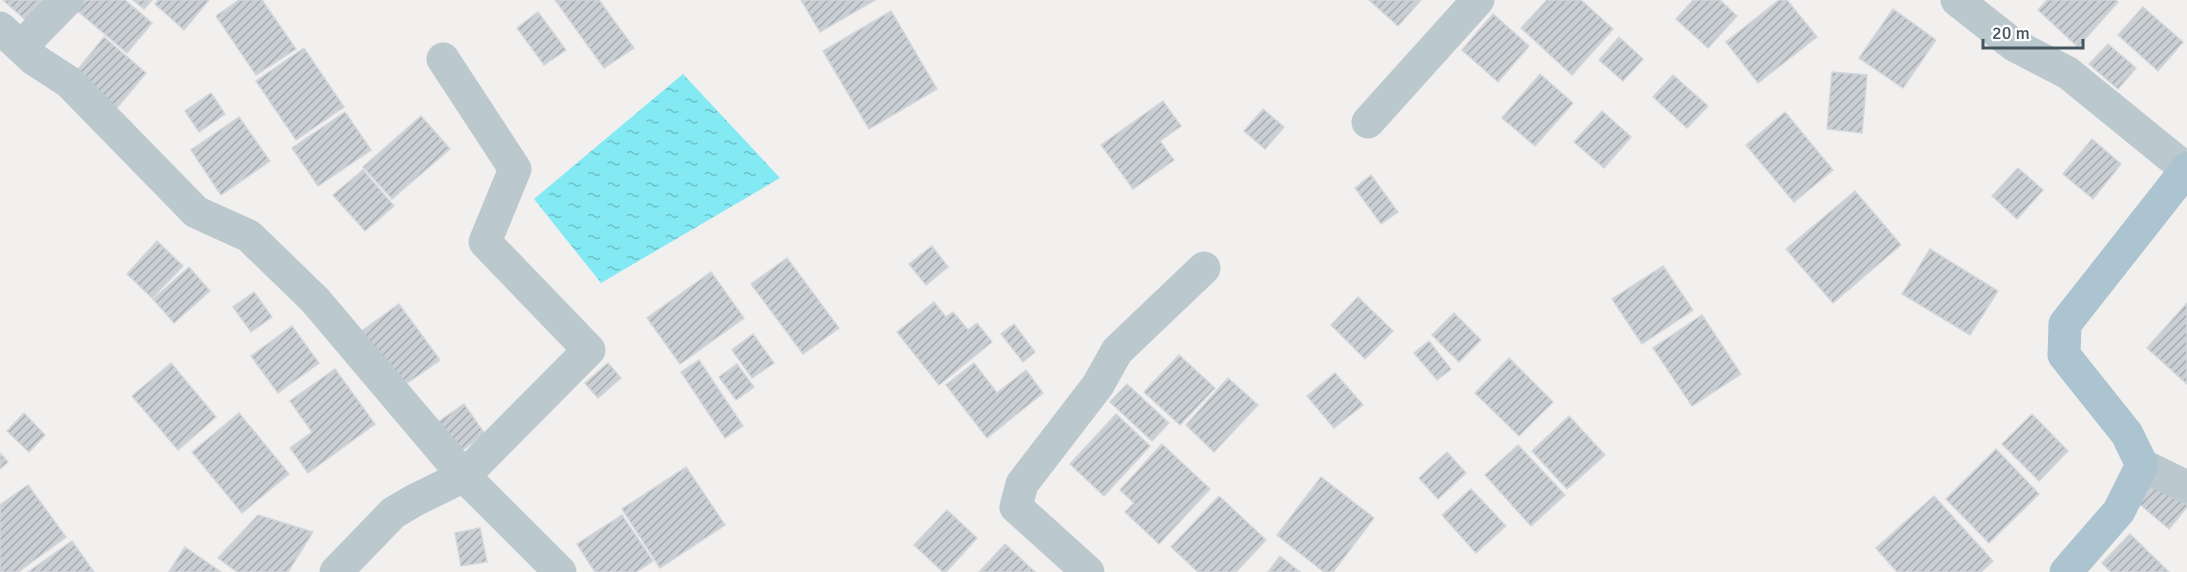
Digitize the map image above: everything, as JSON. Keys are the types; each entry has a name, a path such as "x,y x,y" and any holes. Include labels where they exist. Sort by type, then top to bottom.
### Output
{"main road":[{"path":"2066,572 2119,511 2142,465 2127,434 2064,355 2065,324 2187,169"}],"street":[{"path":"67,0 10,37 35,60 69,82 196,212 249,236 315,300 464,476 560,572"},
{"path":"1368,122 1478,0"},
{"path":"1957,0 2014,45 2068,73 2187,169"},
{"path":"336,572 393,513 464,476 589,350 485,242 515,168 443,60"},
{"path":"1088,572 1016,507 1022,484 1098,385 1117,351 1204,268"},
{"path":"2142,465 2187,487"}],"water":[{"path":"683,74 780,178 601,283 534,199"}],"building":[{"path":"3,0 53,0 31,25"},
{"path":"70,0 125,0 152,23 127,53 67,2"},
{"path":"133,0 152,0 144,9"},
{"path":"158,0 209,0 184,30 155,4"},
{"path":"239,0 262,0 296,49 256,75 216,16"},
{"path":"555,0 599,0 634,48 604,68"},
{"path":"801,0 875,0 820,32"},
{"path":"1369,0 1421,0 1398,26"},
{"path":"1547,0 1581,0 1613,29 1572,75 1521,28"},
{"path":"1693,0 1720,0 1737,16 1708,48 1676,19"},
{"path":"1779,0 1787,0 1817,37 1758,83 1726,42"},
{"path":"2047,0 2116,0 2118,2 2078,47 2038,10"},
{"path":"2143,7 2183,42 2158,71 2118,35"},
{"path":"1893,9 1936,40 1903,88 1859,58"},
{"path":"891,11 937,89 869,129 823,51"},
{"path":"538,12 566,50 544,65 517,28"},
{"path":"1493,14 1529,46 1498,82 1462,50"},
{"path":"104,37 146,73 116,109 74,74"},
{"path":"1619,37 1643,59 1623,81 1599,60"},
{"path":"2108,44 2136,68 2118,89 2089,64"},
{"path":"304,48 344,107 296,140 256,81"},
{"path":"1832,72 1867,75 1862,133 1827,129"},
{"path":"1540,74 1573,103 1535,146 1502,118"},
{"path":"1673,75 1708,106 1687,128 1653,97"},
{"path":"211,93 225,114 199,132 185,111"},
{"path":"1163,101 1181,126 1160,141 1174,160 1133,189 1101,145"},
{"path":"1263,109 1284,127 1265,149 1244,131"},
{"path":"1602,111 1631,137 1604,168 1574,142"},
{"path":"345,112 371,150 318,186 292,148"},
{"path":"1785,112 1833,170 1794,202 1746,145"},
{"path":"421,116 450,149 392,199 363,167"},
{"path":"239,117 270,161 221,195 191,150"},
{"path":"2092,139 2121,164 2093,199 2063,174"},
{"path":"2018,168 2043,190 2017,219 1992,196"},
{"path":"363,170 394,206 365,231 333,195"},
{"path":"1371,175 1398,212 1381,224 1355,188"},
{"path":"1855,191 1901,245 1833,303 1786,249"},
{"path":"157,241 183,266 152,298 127,274"},
{"path":"932,246 948,267 926,285 909,264"},
{"path":"1930,249 1998,291 1970,335 1902,294"},
{"path":"787,258 839,328 803,354 751,284"},
{"path":"1663,266 1693,310 1642,344 1612,299"},
{"path":"189,267 210,291 174,323 153,299"},
{"path":"711,272 744,318 680,364 647,318"},
{"path":"254,292 272,317 251,332 233,307"},
{"path":"1358,297 1393,331 1365,359 1331,325"},
{"path":"934,302 946,317 953,312 968,330 977,323 992,342 939,385 897,332"},
{"path":"2187,303 2187,384 2147,348"},
{"path":"399,304 440,360 399,389 359,333"},
{"path":"1454,313 1481,340 1459,362 1432,335"},
{"path":"1702,315 1741,374 1692,406 1653,348"},
{"path":"1014,324 1035,352 1023,362 1001,334"},
{"path":"292,326 319,363 278,393 251,356"},
{"path":"753,334 774,363 752,378 732,350"},
{"path":"1429,341 1451,369 1437,380 1414,353"},
{"path":"1179,355 1215,388 1180,425 1144,392"},
{"path":"1509,358 1553,402 1519,436 1475,393"},
{"path":"699,360 743,426 725,438 681,372"},
{"path":"171,363 216,417 178,450 132,396"},
{"path":"608,363 621,378 598,398 585,383"},
{"path":"974,363 997,393 1026,370 1043,393 987,438 946,385"},
{"path":"737,364 754,387 736,400 719,377"},
{"path":"335,369 375,424 308,473 290,448 312,432 290,401"},
{"path":"1335,373 1363,405 1334,428 1307,396"},
{"path":"1228,378 1258,405 1214,452 1186,425"},
{"path":"1127,384 1169,423 1152,441 1110,402"},
{"path":"464,404 485,434 460,452 438,422"},
{"path":"24,413 45,435 29,452 7,431"},
{"path":"239,413 289,474 242,513 192,452"},
{"path":"1116,414 1150,446 1104,496 1070,464"},
{"path":"2032,414 2068,451 2039,481 2002,444"},
{"path":"1569,416 1605,455 1567,489 1532,451"},
{"path":"1162,444 1210,489 1159,544 1125,512 1134,503 1120,490"},
{"path":"1518,445 1565,495 1531,526 1485,475"},
{"path":"1996,449 2039,494 1989,543 1946,499"},
{"path":"1447,452 1466,473 1438,499 1419,478"},
{"path":"0,453 8,462 0,469"},
{"path":"686,467 725,525 660,568 622,509"},
{"path":"1321,477 1374,518 1333,572 1324,572 1277,535"},
{"path":"2158,477 2187,502 2187,507 2169,529 2137,502"},
{"path":"28,485 66,537 18,572 0,572 0,505"},
{"path":"1471,489 1506,526 1476,553 1442,515"},
{"path":"1219,496 1266,540 1236,572 1198,572 1171,547"},
{"path":"1934,496 1993,561 1981,572 1897,572 1876,548"},
{"path":"947,510 977,538 946,572 943,572 914,545"},
{"path":"258,515 313,532 288,572 237,572 218,558"},
{"path":"622,515 653,561 636,572 595,572 577,544"},
{"path":"480,528 487,562 461,566 455,533"},
{"path":"2130,534 2169,572 2111,572 2102,563"},
{"path":"72,541 94,572 28,572"},
{"path":"1005,544 1035,572 979,572"},
{"path":"185,547 221,572 169,572"},
{"path":"1280,556 1300,572 1268,572"}]}
